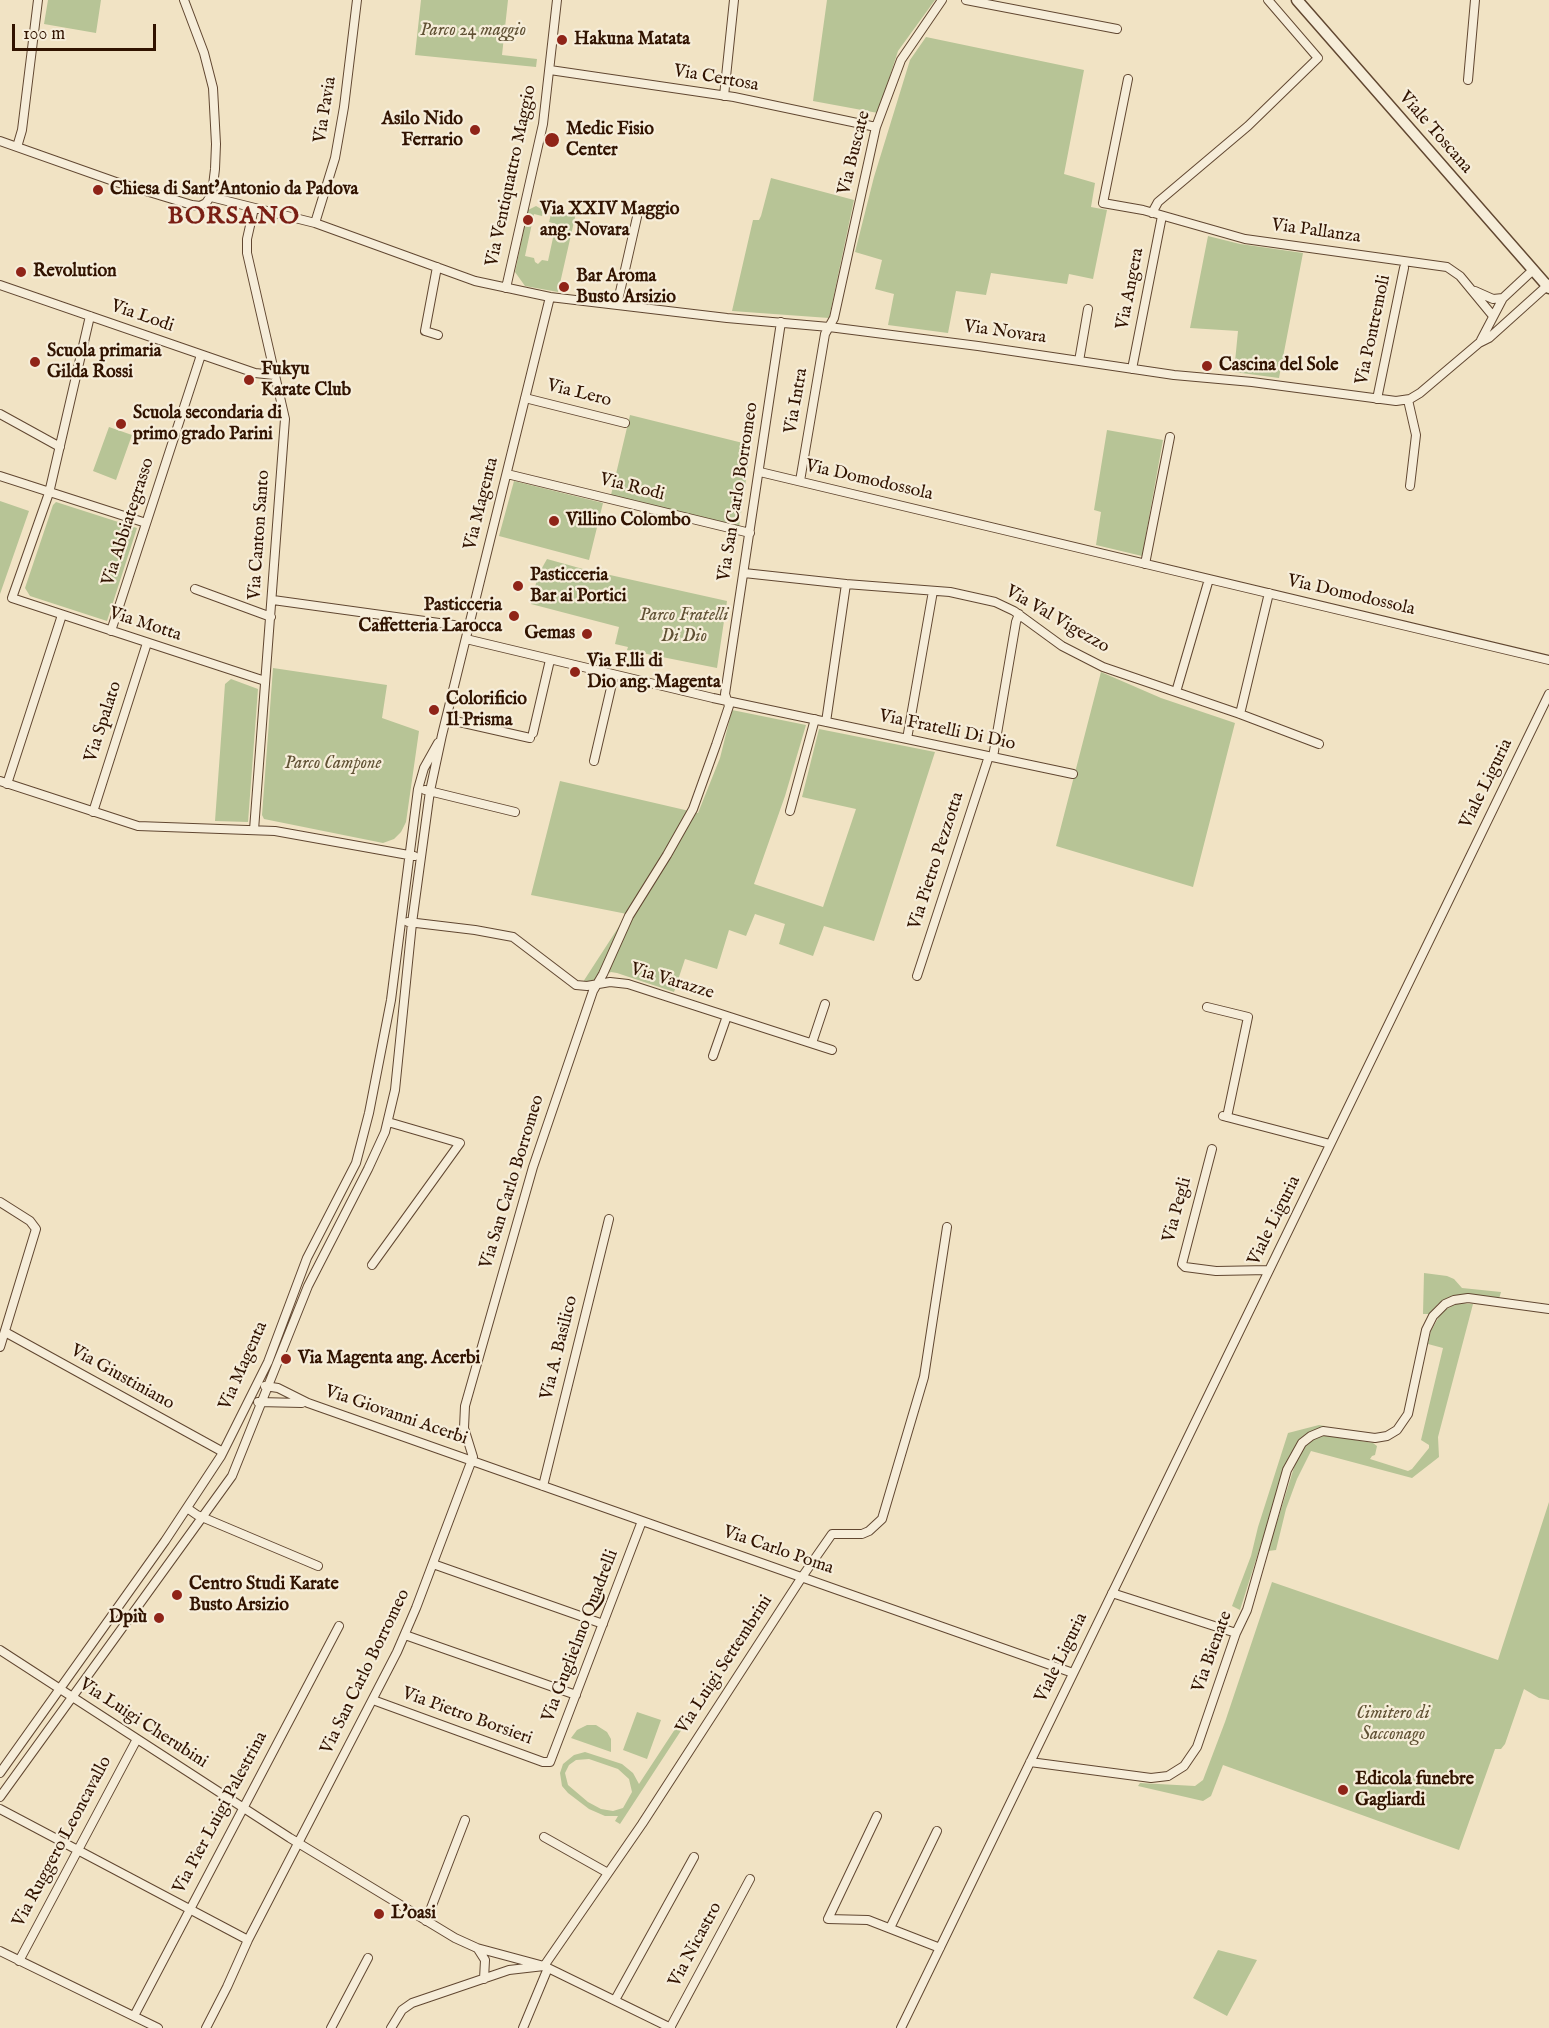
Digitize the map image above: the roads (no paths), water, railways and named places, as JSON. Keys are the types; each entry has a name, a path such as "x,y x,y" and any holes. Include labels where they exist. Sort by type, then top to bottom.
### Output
{"street":[{"path":"17,147 22,130 38,0"},
{"path":"0,141 116,182 192,205 204,204 211,197 215,169 213,88 204,53 192,27 184,0"},
{"name":"Via Pavia","path":"315,223 335,158 347,86 357,0"},
{"name":"Via Ventiquattro Maggio","path":"506,288 543,124 557,0"},
{"path":"724,96 734,0"},
{"name":"Via Buscate","path":"829,327 834,318 876,127 900,60 942,0"},
{"path":"966,0 1117,29"},
{"path":"1152,213 1158,202 1253,122 1318,58 1268,0"},
{"name":"Viale Toscana","path":"1297,0 1548,286"},
{"path":"1468,80 1475,0"},
{"name":"Via Certosa","path":"550,70 724,96 876,127"},
{"name":"Via Pallanza","path":"1128,78 1103,203 1152,213 1245,239 1448,267 1458,273 1495,312"},
{"name":"Via Novara","path":"211,197 315,223 475,281 550,297 728,318 829,327 1132,369 1377,399 1408,400"},
{"name":"Via Canton Santo","path":"254,208 247,239 247,250 285,418 254,830"},
{"name":"Via Angera","path":"1132,369 1162,216"},
{"path":"617,305 637,217"},
{"path":"437,267 425,331 438,335"},
{"name":"Via Pontremoli","path":"1377,399 1404,268"},
{"path":"1479,343 1503,298 1533,270"},
{"name":"Via Lodi","path":"0,285 255,373 274,375"},
{"path":"1410,486 1416,435 1408,400 1425,390 1479,343 1489,338 1509,317 1548,286"},
{"name":"Via Pallanza","path":"1470,287 1487,297 1503,298"},
{"name":"Via Magenta","path":"0,1797 234,1471 308,1286 368,1169 388,1122 395,1090 412,923 430,791 550,297"},
{"path":"1078,361 1088,309"},
{"path":"1495,312 1509,317"},
{"path":"49,493 90,316"},
{"name":"Via San Carlo Borromeo","path":"206,2028 248,1940 300,1843 405,1635 472,1461 473,1452 463,1421 466,1403 532,1167 593,991 629,916 696,803 728,708 725,694 782,322"},
{"name":"Via Intra","path":"800,482 825,334 829,327"},
{"name":"Via Abbiategrasso","path":"111,631 201,355"},
{"name":"Via Lero","path":"525,398 625,423"},
{"path":"0,414 60,447"},
{"path":"1145,564 1170,437"},
{"name":"Via Domodossola","path":"760,472 1549,660"},
{"name":"Via Rodi","path":"507,474 750,533"},
{"path":"0,476 146,523"},
{"name":"Via Motta","path":"49,493 12,597 14,599 265,681"},
{"name":"Via Val Vigezzo","path":"744,573 959,593 987,599 1006,606 1057,643 1103,667 1240,714 1318,744"},
{"path":"1176,692 1209,579"},
{"path":"826,722 846,584"},
{"name":"Via Canton Santo","path":"195,589 271,616"},
{"path":"907,739 933,591"},
{"path":"1240,714 1269,593"},
{"path":"273,600 468,627"},
{"name":"Via Pietro Pezzotta","path":"917,976 991,757 1018,614"},
{"path":"62,615 3,782 138,826 287,832 420,857"},
{"name":"Via Fratelli Di Dio","path":"466,639 614,675 1073,774"},
{"name":"Via Spalato","path":"93,812 147,643"},
{"path":"446,719 531,736 550,660"},
{"path":"594,761 614,675"},
{"name":"Viale Liguria","path":"1030,1762 1549,694"},
{"path":"790,811 815,719"},
{"name":"Via Magenta","path":"0,1773 187,1508 223,1452 270,1357 302,1268 356,1163 369,1113 390,1005 418,789 424,768 442,735"},
{"path":"418,789 515,812"},
{"path":"401,922 412,923"},
{"name":"Via Varazze","path":"412,923 513,937 571,982 582,986 610,982 628,984 832,1050"},
{"path":"812,1044 825,1004"},
{"path":"1207,1007 1245,1015 1248,1019 1225,1117 1330,1144"},
{"name":"Via Varazze","path":"714,1056 727,1016"},
{"path":"372,1265 460,1143 388,1122"},
{"name":"Via Pegli","path":"1212,1149 1182,1264 1185,1267 1216,1271 1269,1269"},
{"path":"356,1163 368,1169"},
{"path":"0,1202 30,1221 36,1229 0,1347"},
{"name":"Via A. Basilico","path":"543,1486 609,1219"},
{"name":"Via Luigi Settembrini","path":"523,2028 546,1967 832,1534 862,1534 882,1519 924,1377 947,1227"},
{"name":"Via Bienate","path":"1030,1762 1150,1778 1168,1776 1188,1763 1195,1752 1236,1633 1247,1610 1287,1470 1302,1443 1323,1431 1370,1438 1383,1437 1397,1430 1408,1414 1427,1327 1437,1311 1448,1303 1466,1298 1549,1309"},
{"name":"Via Giustiniano","path":"5,1332 223,1452"},
{"path":"257,1384 278,1388 308,1403"},
{"path":"251,1396 256,1401 262,1402 308,1403"},
{"name":"Via Giovanni Acerbi","path":"308,1403 472,1461"},
{"name":"Via Carlo Poma","path":"472,1461 1073,1673"},
{"path":"187,1508 202,1517 318,1566"},
{"name":"Via Guglielmo Quadrelli","path":"550,1762 642,1521"},
{"path":"433,1564 603,1624"},
{"path":"1112,1593 1236,1633"},
{"name":"Via Pier Luigi Palestrina","path":"134,2016 339,1626"},
{"path":"405,1635 576,1695"},
{"name":"Via Luigi Cherubini","path":"0,1650 243,1808 426,1921 477,1948 546,1967 670,2028"},
{"name":"Via Pietro Borsieri","path":"373,1700 543,1762 550,1762"},
{"name":"Via Ruggero Leoncavallo","path":"19,1961 137,1739"},
{"path":"901,2028 1030,1762"},
{"path":"0,1809 248,1940"},
{"path":"877,1816 828,1919 860,1919 940,1948"},
{"path":"426,1921 465,1820"},
{"path":"890,1928 937,1831"},
{"path":"544,1837 608,1873"},
{"path":"615,2000 694,1857"},
{"name":"Via Nicastro","path":"670,2028 750,1879"},
{"path":"477,1948 485,1960 484,1979"},
{"path":"0,1952 158,2028"},
{"path":"331,2028 368,1958"},
{"path":"391,2028 402,2010 408,2005 517,1969 546,1967"}],"place":[{"name":"Hakuna Matata","path":"562,40"},
{"name":"Asilo Nido Ferrario","path":"475,130"},
{"name":"Medic Fisio Center","path":"552,140"},
{"name":"Chiesa di Sant'Antonio da Padova","path":"98,190"},
{"name":"Via XXIV Maggio ang. Novara","path":"528,220"},
{"name":"Revolution","path":"21,272"},
{"name":"Bar Aroma Busto Arsizio","path":"564,287"},
{"name":"Scuola primaria Gilda Rossi","path":"35,362"},
{"name":"Cascina del Sole","path":"1207,366"},
{"name":"Fukyu Karate Club","path":"249,380"},
{"name":"Scuola secondaria di primo grado Parini","path":"121,424"},
{"name":"Villino Colombo","path":"554,521"},
{"name":"Pasticceria Bar ai Portici","path":"518,586"},
{"name":"Pasticceria Caffetteria Larocca","path":"514,616"},
{"name":"Gemas","path":"587,634"},
{"name":"Via F.lli di Dio ang. Magenta","path":"575,672"},
{"name":"Colorificio Il Prisma","path":"434,710"},
{"name":"Via Magenta ang. Acerbi","path":"286,1359"},
{"name":"Centro Studi Karate Busto Arsizio","path":"177,1595"},
{"name":"Dpiù","path":"159,1618"},
{"name":"Edicola funebre Gagliardi","path":"1343,1790"},
{"name":"L'oasi","path":"379,1914"}],"district":[{"name":"BORSANO","path":"234,218"}],"park label":[{"name":"Parco 24 maggio","path":"473,31"},
{"name":"Parco Fratelli Di Dio","path":"684,626"},
{"name":"Parco Campone","path":"333,764"},
{"name":"Cimitero di Sacconago","path":"1393,1724"}]}
